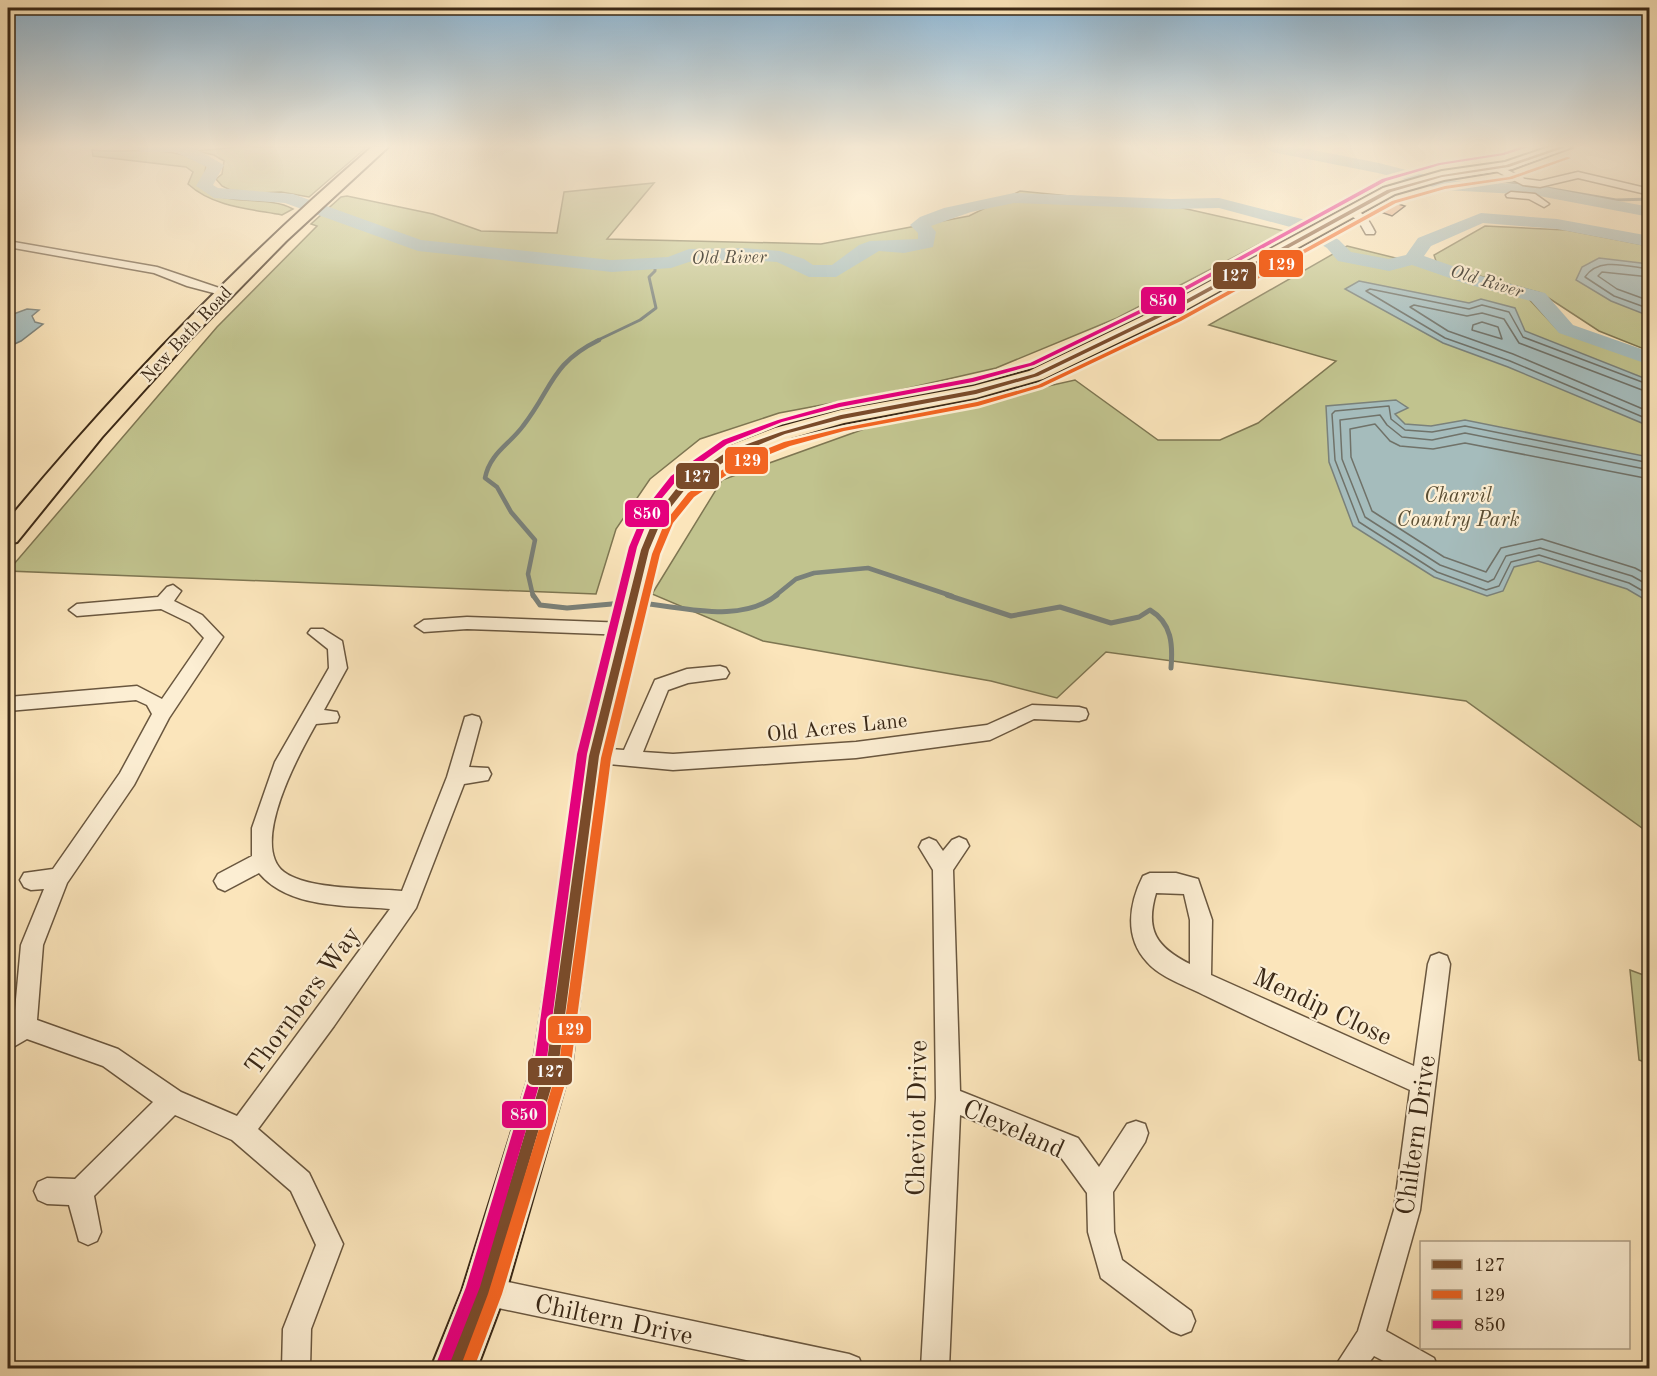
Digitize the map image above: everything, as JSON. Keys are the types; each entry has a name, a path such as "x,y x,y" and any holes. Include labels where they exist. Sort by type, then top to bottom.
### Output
{"main road":[{"name":"New Bath Road","path":"8,536 123,400 225,292 308,211"},
{"path":"454,1368 484,1291 553,1061 594,756 645,549 660,516 682,486 731,453 783,433 841,417 1016,382 1173,309 1220,281 1321,230 1350,211"}],"street":[{"path":"1350,211 1362,218 1370,232"},
{"path":"8,244 157,270 191,284 225,292"},
{"path":"77,610 168,597 214,637 162,713 127,779 59,878 32,945 16,1032 110,1057 172,1101 242,1131 300,1182 330,1244 297,1329 296,1368"},
{"path":"424,626 469,615 631,612"},
{"path":"225,881 262,861 262,828 285,762 338,668 336,646 317,633"},
{"path":"630,759 661,685 687,676 720,673"},
{"path":"8,704 137,693 153,699 162,713"},
{"name":"Old Acres Lane","path":"594,756 673,762 856,750 990,732 1032,712 1079,714"},
{"path":"310,717 330,717"},
{"name":"Thornbers Way","path":"242,1131 408,901 457,777 472,722"},
{"path":"457,777 481,774"},
{"path":"929,847 943,868 959,846"},
{"name":"Thornbers Way","path":"262,861 277,879 310,892 408,901"},
{"name":"Cheviot Drive","path":"935,1368 948,1098 943,868"},
{"path":"31,880 59,878"},
{"name":"Chiltern Drive","path":"1348,1368 1370,1338 1407,1210 1439,964"},
{"name":"Mendip Close","path":"1200,980 1423,1083"},
{"name":"Cleveland","path":"948,1098 1068,1147 1100,1189"},
{"path":"47,1191 80,1192 172,1101"},
{"path":"1136,1132 1100,1189 1101,1232 1111,1268 1180,1321"},
{"path":"80,1192 88,1232"},
{"name":"Chiltern Drive","path":"484,1291 849,1368"},
{"path":"1370,1338 1424,1368"}],"green space":[{"path":"259,211 289,211 282,215"},
{"path":"325,211 420,211 481,231 557,233 561,211 630,211 607,239 821,244 969,216 979,211 1197,211 1284,231 1117,318 996,368 891,392 779,413 700,439 650,479 616,529 596,594 8,571 217,327 317,226 311,224"},
{"path":"1485,226 1566,230 1649,246 1649,351 1599,331 1541,293 1437,264 1434,255"},
{"name":"Charvil Country Park","path":"1347,246 1416,263 1468,282 1527,297 1558,330 1649,363 1649,833 1466,701 1106,652 1057,698 991,681 763,641 652,594 722,480 878,424 1075,380 1158,440 1220,440 1258,423 1336,361 1209,325"},
{"path":"1630,970 1649,977 1649,1064 1639,1060"}],"water":[{"path":"1599,258 1649,264 1649,316 1611,301 1576,280 1582,267"},
{"path":"1359,281 1469,303 1481,299 1515,308 1525,331 1649,380 1649,426 1508,367 1443,343 1345,289"},
{"path":"27,309 39,310 32,316 35,322 43,324 21,341 8,347 8,316"},
{"name":"Charvil Country Park","path":"1396,400 1408,408 1395,414 1405,424 1431,426 1465,420 1649,457 1649,602 1627,589 1538,561 1514,567 1503,591 1487,596 1434,577 1353,526 1329,462 1326,406"}],"building":[{"path":"1378,211 1398,211 1392,216"}],"waterway":[{"name":"Old River","path":"324,211 418,245 612,266 671,262 689,255 743,254 780,257 797,263 809,271 836,271 866,249 877,245 904,247 927,243 927,232 919,225 954,211"},
{"name":"Old River","path":"1251,211 1300,224 1333,244 1345,257 1389,265 1413,259"},
{"path":"1646,211 1650,212"},
{"name":"Old River","path":"1413,259 1424,242 1481,218 1557,224 1650,242"},
{"name":"Old River","path":"1413,259 1474,280 1538,297 1566,329 1650,359"},
{"path":"596,341 640,320 656,308 649,277 655,271 655,263"},
{"path":"533,596 528,574 535,540 511,512 497,487 485,478 487,469 518,433 561,368 583,349 599,340"},
{"path":"775,596 796,579 814,573 868,568 952,596"},
{"path":"533,595 540,605 567,608 623,603"},
{"path":"638,603 728,612 762,604 777,595"},
{"path":"947,595 1011,616 1060,607 1111,623 1139,617 1150,610 1163,621 1170,635 1171,668"}],"transit line":[{"name":"850","path":"443,1364 473,1287 541,1058 582,754 633,547 649,509 674,478 725,442 780,421 839,405 973,380 1032,364 1168,298 1327,211"},
{"name":"127","path":"454,1368 484,1291 553,1061 594,756 645,550 659,516 683,486 731,453 783,433 841,417 976,392 1036,375 1173,309 1352,211"},
{"name":"129","path":"467,1368 495,1294 565,1064 606,758 656,554 669,522 691,495 737,464 787,444 844,429 978,404 1040,386 1179,320 1377,211"}]}
